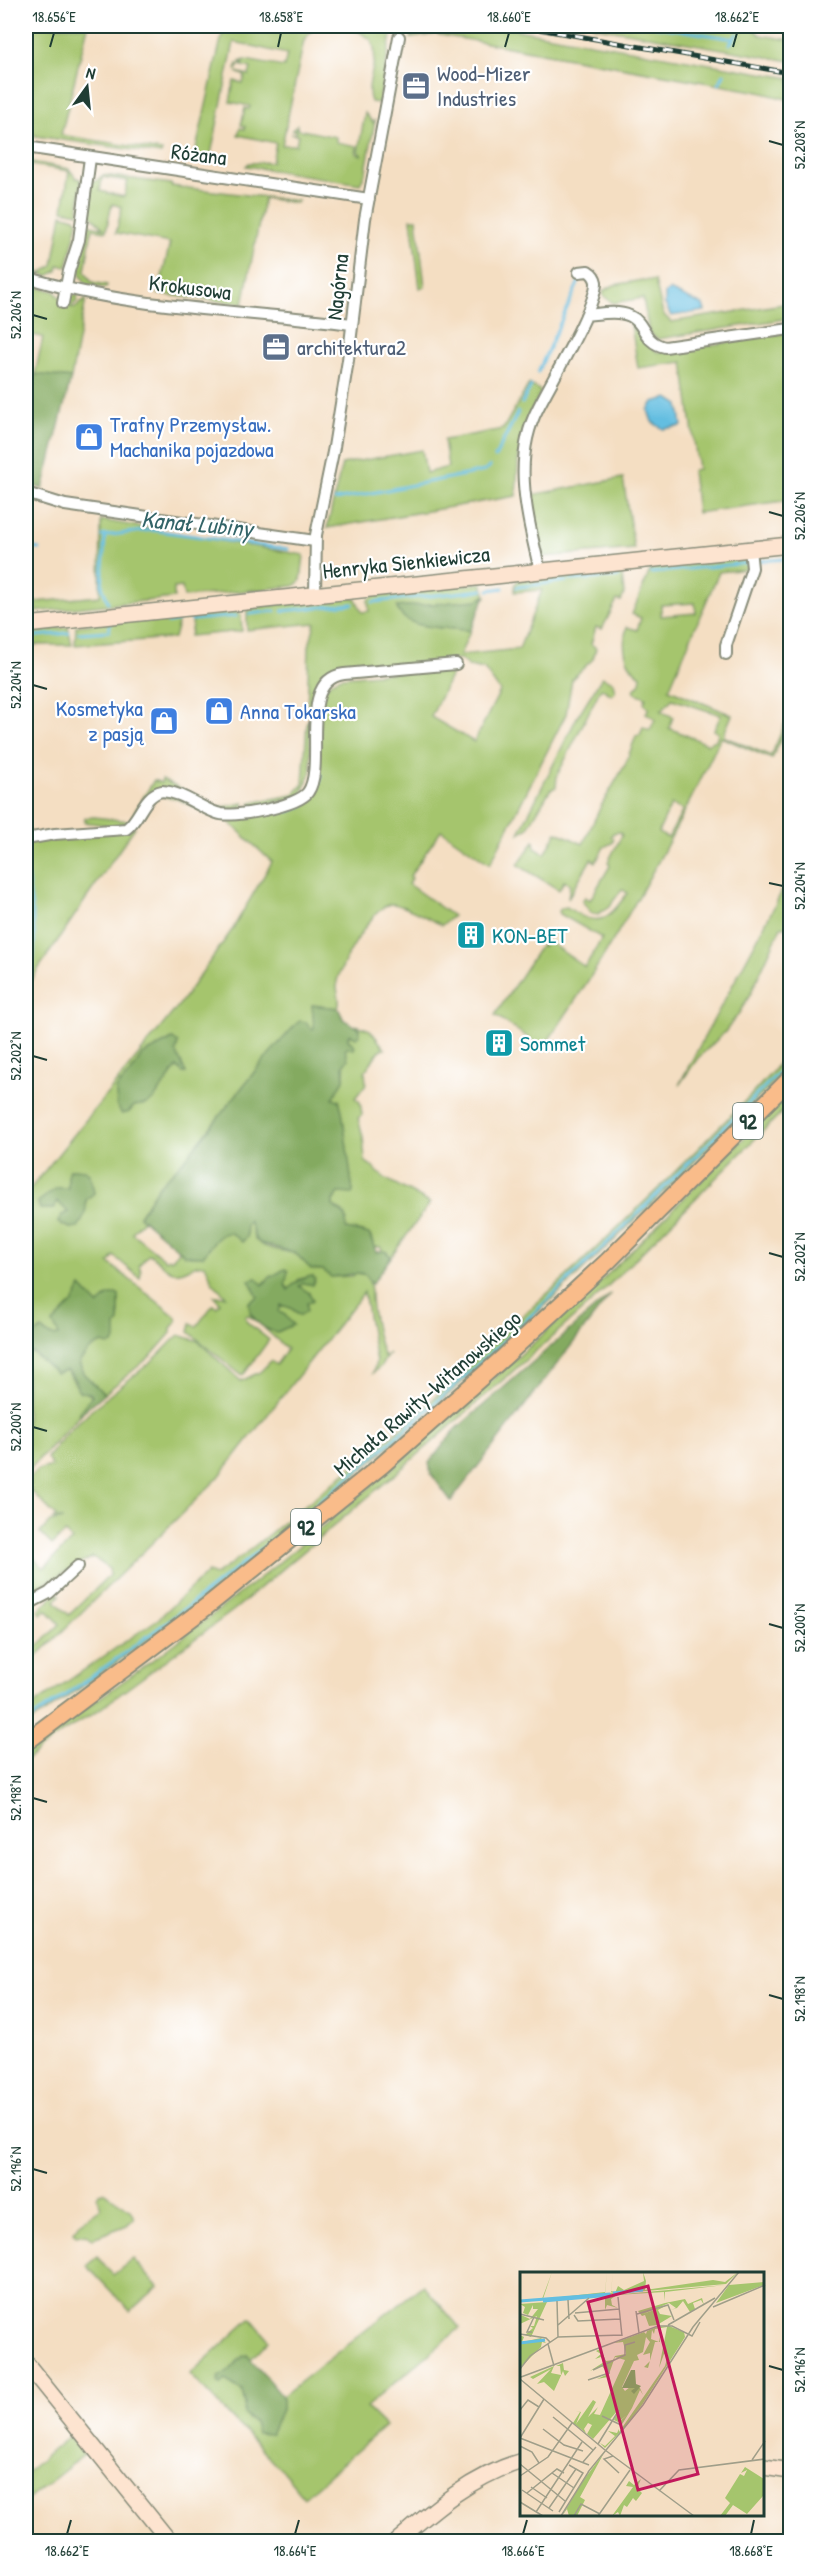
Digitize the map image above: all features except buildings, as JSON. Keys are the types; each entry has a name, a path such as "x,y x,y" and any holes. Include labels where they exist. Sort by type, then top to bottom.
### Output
{"main road":[{"name":"Michała Rawity-Witanowskiego","path":"26,1742 66,1709 197,1614 401,1448 608,1261 790,1079"},
{"name":"Michała Rawity-Witanowskiego","path":"26,1733 66,1709"}],"street":[{"name":"Nagórna","path":"315,594 315,541 334,447 369,199 399,37"},
{"name":"Różana","path":"26,147 90,158 293,185 369,199"},
{"path":"63,303 79,240 90,158"},
{"path":"540,571 524,489 526,445 538,407 586,315 596,280 590,272 579,272"},
{"name":"Krokusowa","path":"26,277 66,288 131,300 352,324"},
{"path":"586,315 628,315 635,319 649,341 665,347 790,329"},
{"path":"26,493 68,506 315,541"},
{"name":"Henryka Sienkiewicza","path":"26,625 790,545"},
{"path":"726,654 727,640 752,568 750,549"},
{"path":"26,839 55,834 126,829 157,792 172,792 215,813 230,815 298,801 309,790 314,776 314,733 321,689 328,680 338,674 456,664"},
{"path":"26,916 26,958"},
{"path":"26,1605 49,1593 78,1566"},
{"path":"26,2363 170,2541"},
{"path":"396,2541 452,2494 478,2478 520,2462"},
{"path":"765,2467 790,2471"}],"green space":[{"path":"26,26 88,26 61,135 162,151 161,154 35,136 26,131"},
{"path":"224,26 322,26 313,29 304,40 282,145 296,145 298,135 291,134 296,134 296,131 292,130 297,125 297,129 336,137 336,142 357,146 356,154 362,155 358,152 365,113 373,123 375,121 366,171 360,184 246,166 249,163 272,162 276,143 238,135 240,128 245,129 245,126 241,125 245,108 249,109 250,106 230,102 234,81 243,83 245,76 236,72 249,75 251,68 239,65 236,70 237,64 243,65 244,62 239,62 245,60 284,67 287,54 234,42 210,159 194,158"},
{"path":"331,26 387,26 392,30 379,103 371,102 369,94 375,56 371,40 358,31"},
{"path":"440,26 494,26 790,78 790,100 759,92 436,34 411,38 413,34"},
{"path":"592,26 726,28 753,26 760,35 790,40 790,61"},
{"path":"26,161 69,169 76,178 81,179 79,213 63,210 69,171 26,164"},
{"path":"103,175 171,184 171,186 298,201 296,203 264,198 243,304 158,294 170,243 116,233 122,207 112,204 106,231 92,229 85,271 92,282 107,285 106,288 87,285 80,274 81,269 73,268 87,224 103,228 87,211 89,180 96,181","holes":["102,177 128,181 124,197 100,191"]},
{"path":"62,214 75,218 78,222 67,267 58,265 57,271 48,276 33,272 42,273 53,265"},
{"path":"411,219 417,219 425,287 420,288"},
{"path":"642,280 655,281 663,314 671,322 790,303 790,318 658,339 649,333 643,298 613,303 604,296 603,291 614,285"},
{"path":"26,285 54,291 59,297 68,299 78,294 77,301 71,307 75,308 86,299 71,378 35,374 43,337 26,334"},
{"path":"631,324 657,352 790,332 790,500 697,513 692,471 698,469 683,362 638,368"},
{"path":"35,374 71,378 43,489 26,483 26,421"},
{"path":"529,384 541,391 524,427 518,462 516,496 327,528 342,464 422,450 426,473 448,467 444,440 503,429"},
{"path":"623,478 634,549 543,557 531,495"},
{"path":"101,520 304,555 301,580 294,586 184,597 182,587 174,588 174,598 35,612 36,602 100,596"},
{"path":"746,557 748,569 719,572 669,689 732,715 723,736 771,756 790,712 790,719 772,759 721,737 639,897 593,973 543,1048 495,1015 541,945 543,946 547,941 585,967 602,938 560,914 559,911 567,907 577,914 594,920 608,916 620,903 627,893 622,889 609,907 598,914 591,913 582,901 585,897 590,900 610,866 608,862 622,835 619,832 613,833 612,843 604,847 596,862 591,859 568,898 570,884 564,881 559,890 518,865 534,841 535,848 545,854 557,832 583,844 601,806 625,765 636,736 640,735 643,727 650,730 655,719 646,713 649,708 644,703 646,697 635,693 634,690 640,683 641,676 628,661 624,641 627,627 637,630 641,618 632,614 651,568 660,565","holes":["695,603 696,613 661,616 661,605","672,699 721,715 714,730 718,733 716,740 707,744 669,728 673,717 661,711","671,805 683,810 668,838 658,833"]},
{"path":"610,569 622,575 624,594 621,601 617,600 602,629 596,627 591,644 596,648 593,659 572,679 566,714 490,864 441,830 410,876 412,878 408,884 453,916 442,925 392,904 376,914 351,949 340,973 337,981 338,1008 312,1005 315,1028 312,1030 306,1022 300,1021 263,1061 187,1157 157,1188 139,1216 143,1220 132,1233 166,1260 168,1258 171,1260 180,1250 189,1256 203,1256 220,1236 225,1234 234,1235 242,1242 247,1237 246,1226 249,1221 259,1243 297,1255 311,1269 323,1270 331,1277 353,1276 355,1273 366,1275 370,1287 376,1333 384,1357 389,1353 381,1366 373,1373 376,1362 364,1292 218,1478 26,1667 26,1648 31,1653 60,1624 46,1609 41,1614 38,1611 57,1592 60,1595 55,1601 69,1615 110,1575 109,1569 93,1557 26,1594 26,1551 44,1568 72,1540 65,1533 52,1545 40,1533 50,1522 63,1519 53,1519 56,1516 31,1491 26,1496 28,1483 26,1480 38,1470 52,1466 47,1458 69,1431 156,1358 179,1335 198,1341 241,1381 260,1372 271,1361 276,1365 287,1349 264,1328 279,1332 282,1328 292,1325 285,1315 279,1312 279,1308 286,1305 300,1315 306,1311 307,1303 313,1300 309,1293 299,1286 303,1283 313,1285 315,1282 313,1276 299,1279 290,1291 285,1284 288,1271 285,1269 262,1285 256,1278 249,1280 258,1297 249,1302 250,1313 257,1322 248,1315 245,1317 248,1323 269,1340 241,1375 189,1332 191,1323 196,1327 213,1305 217,1307 220,1303 214,1296 226,1296 213,1283 206,1266 198,1265 173,1272 149,1254 139,1265 140,1278 114,1256 109,1263 175,1316 177,1321 171,1328 171,1333 152,1355 104,1394 83,1373 79,1363 95,1346 103,1343 113,1344 116,1325 119,1322 119,1296 116,1294 108,1296 98,1305 81,1287 73,1303 53,1323 60,1335 49,1335 42,1329 30,1338 26,1337 26,1194 179,1005 232,930 272,862 227,820 220,819 178,799 158,796 174,795 219,817 260,813 302,803 309,797 315,781 322,696 329,684 342,677 447,668 452,672 431,717 474,742 500,691 484,669 468,666 460,659 343,671 324,679 307,714 309,646 315,623 247,630 247,610 250,607 349,597 356,599 362,612 369,611 368,600 375,594 482,583 486,597 478,600 397,607 397,609 402,616 419,625 470,631 460,655 519,649 542,590 515,592 515,584 518,580","holes":["172,1039 178,1043 176,1052 186,1073 183,1073 178,1066 154,1099 147,1104 134,1106 129,1112 122,1114 117,1106 116,1090 142,1055","72,1169 85,1170 90,1175 94,1193 86,1200 82,1221 78,1227 70,1228 58,1223 62,1215 68,1212 58,1201 53,1209 40,1209 38,1202 57,1188 68,1188 68,1174"]},
{"path":"485,596 470,631 418,624 401,615 397,607 478,600"},
{"path":"233,609 241,615 242,631 190,636 194,613"},
{"path":"174,615 178,623 174,638 75,645 76,626"},
{"path":"68,627 72,645 26,645 26,631"},
{"path":"602,677 613,682 615,692 612,695 601,688 557,776 556,787 550,790 527,829 519,833 577,717"},
{"path":"307,721 310,722 311,772 300,797 256,807 251,805 250,803 293,795 303,784"},
{"path":"162,779 217,808 244,803 244,806 227,813 167,788 128,824 111,826 84,822 85,818 94,817 129,821 154,780 161,783"},
{"path":"135,827 26,987 30,945 26,842"},
{"path":"790,875 790,926 781,927 750,995 739,1013 725,1032 698,1058 679,1085 763,928"},
{"path":"312,1005 338,1008 344,1020 359,1028 359,1035 356,1038 350,1034 348,1036 348,1040 355,1046 354,1049 347,1047 345,1050 348,1059 343,1065 344,1080 333,1098 339,1100 342,1111 353,1192 352,1194 339,1193 333,1200 333,1206 346,1216 346,1229 369,1234 376,1252 385,1251 391,1257 372,1284 366,1275 361,1273 331,1277 323,1270 311,1269 295,1253 260,1243 255,1238 249,1221 246,1226 247,1237 242,1242 234,1235 225,1234 216,1240 203,1256 185,1255 139,1216 157,1188 187,1157 263,1061 296,1024 300,1021 306,1022 312,1029 314,1028"},
{"path":"356,1025 370,1030 385,1049 381,1049 365,1071 366,1084 355,1098 360,1102 362,1115 358,1118 363,1137 365,1161 386,1179 430,1203 391,1257 387,1252 382,1252 381,1247 375,1247 369,1235 346,1229 344,1226 347,1220 343,1212 333,1206 333,1201 339,1193 353,1192 342,1111 339,1100 333,1098 344,1080 345,1050 354,1044 347,1039 350,1034 356,1038 359,1028"},
{"path":"173,1039 178,1043 176,1052 186,1073 177,1067 154,1099 147,1104 134,1106 129,1112 122,1114 117,1106 118,1086 133,1070 142,1055"},
{"path":"790,1045 790,1066 611,1244 425,1415 329,1498 231,1577 130,1653 26,1725 26,1710 158,1619 208,1572 215,1575 242,1556 419,1413 661,1186 752,1094 773,1071"},
{"path":"790,1092 790,1104 595,1299 413,1459 234,1610 96,1712 61,1733 26,1760 26,1751 164,1652 265,1574 409,1455 590,1292"},
{"path":"85,1170 90,1175 94,1193 86,1200 85,1214 78,1227 70,1228 58,1222 62,1215 68,1212 57,1201 53,1209 40,1209 38,1202 57,1188 68,1188 68,1171"},
{"path":"285,1269 288,1271 285,1285 288,1290 296,1282 310,1276 315,1278 313,1285 303,1283 299,1286 309,1293 313,1300 307,1303 307,1311 300,1315 291,1308 281,1305 279,1312 285,1315 293,1325 276,1332 261,1325 254,1318 249,1302 258,1297 249,1280 256,1278 263,1285 269,1278"},
{"path":"81,1287 98,1305 108,1296 116,1294 119,1296 119,1322 116,1325 116,1337 113,1344 102,1343 95,1346 79,1363 83,1373 104,1394 80,1414 79,1412 92,1396 90,1393 80,1392 77,1389 76,1382 68,1370 56,1373 32,1352 26,1355 26,1337 42,1329 49,1335 59,1335 53,1323 73,1303"},
{"path":"611,1294 451,1501 431,1474 429,1463 455,1430"},
{"path":"32,1352 56,1373 67,1370 77,1387 92,1396 79,1412 82,1413 26,1473 26,1355"},
{"path":"104,2192 130,2210 134,2218 127,2225 93,2238 86,2234 76,2236 73,2232 80,2223 101,2208 97,2197 99,2193"},
{"path":"97,2256 113,2275 133,2259 158,2287 130,2311 86,2265"},
{"path":"423,2285 460,2328 366,2407 385,2426 304,2497 190,2374 251,2318 269,2340 251,2359 247,2355 243,2356 231,2372 218,2379 220,2384 224,2379 242,2391 248,2419 254,2423 257,2433 270,2434 282,2407 282,2396"},
{"path":"247,2355 282,2396 282,2407 270,2434 257,2433 254,2423 244,2413 245,2403 242,2390 225,2380 220,2384 218,2382 219,2377"},
{"path":"69,2436 84,2455 26,2501 26,2473"}],"water":[{"path":"669,290 703,305 705,311 671,316 665,304 665,293"},
{"path":"668,398 679,405 682,426 663,429 652,422 648,410 653,402"}],"waterway":[{"path":"655,26 734,39"},
{"name":"Kanał Lubiny","path":"730,44 737,34"},
{"name":"Kanał Lubiny","path":"719,84 724,74"},
{"name":"Kanał Lubiny","path":"538,372 581,277"},
{"name":"Kanał Lubiny","path":"522,403 531,386"},
{"name":"Kanał Lubiny","path":"495,457 518,412"},
{"name":"Kanał Lubiny","path":"335,500 485,471 490,466"},
{"name":"Kanał Lubiny","path":"102,536 152,530 288,549"},
{"path":"105,535 102,586 108,602"},
{"name":"Kanał Lubiny","path":"26,547 39,549"},
{"path":"757,561 785,559"},
{"path":"651,573 747,563"},
{"path":"571,580 618,577"},
{"path":"517,587 566,581"},
{"path":"489,590 503,588"},
{"path":"373,602 483,590"},
{"path":"282,611 353,604"},
{"path":"249,614 275,611"},
{"path":"191,620 236,616"},
{"path":"168,623 178,621"},
{"path":"78,633 109,631 110,624"},
{"path":"26,637 69,633"},
{"path":"288,811 301,806 314,794 321,775"},
{"path":"26,870 34,927 33,957 26,981"},
{"path":"26,1722 171,1619 311,1509 379,1452 577,1272 790,1061"}],"railway":[{"path":"521,26 790,73"}],"place":[{"name":"Wood-Mizer Industries","path":"416,86"},
{"name":"architektura2","path":"276,347"},
{"name":"Trafny Przemysław. Machanika pojazdowa","path":"89,437"},
{"name":"Anna Tokarska","path":"219,711"},
{"name":"Kosmetyka z pasją","path":"164,721"},
{"name":"KON-BET","path":"471,935"},
{"name":"Sommet","path":"499,1043"}]}
